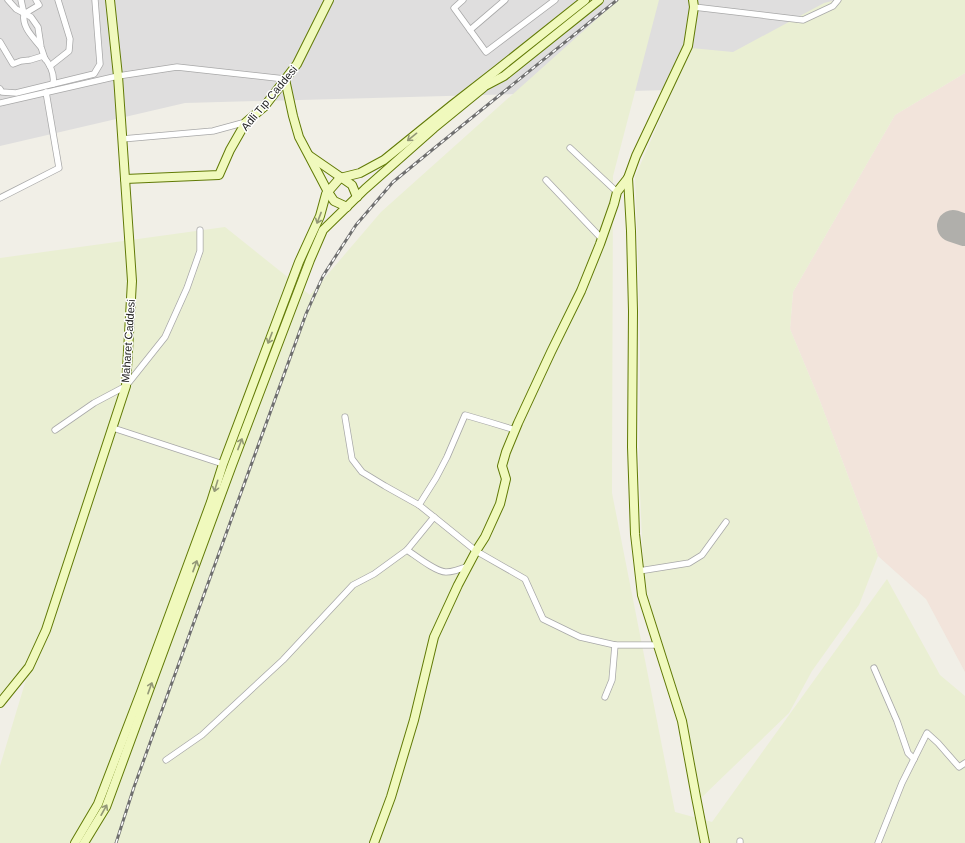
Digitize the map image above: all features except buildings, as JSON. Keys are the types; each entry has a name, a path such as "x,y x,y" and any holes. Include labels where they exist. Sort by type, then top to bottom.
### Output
{"street":[{"path":"8,0 24,14 31,17 38,27 41,47 50,66 54,78 54,84"},
{"path":"21,0 25,26 41,47"},
{"path":"24,14 39,5 36,0"},
{"path":"50,66 69,51 70,40 58,0"},
{"path":"0,89 2,92 16,93 94,74 100,64 95,0"},
{"name":"Maharet Caddesi","path":"0,703 29,667 46,630 126,386 132,282 118,76 110,0"},
{"name":"Adli Tıp Caddesi","path":"125,179 219,175 230,150 246,122 264,107 297,64 330,0"},
{"path":"463,0 454,8 486,52 555,0"},
{"path":"470,30 505,0"},
{"path":"483,84 495,66 577,0"},
{"path":"84,843 106,807 229,472 310,260 323,230 483,84 585,0"},
{"path":"75,843 98,804 141,692 211,502 223,464 296,269 320,216 326,194 340,178 360,173 384,160 591,0"},
{"path":"483,84 504,76 599,0"},
{"path":"374,843 391,797 414,720 434,637 458,585 485,537 500,504 506,479 502,466 506,452 551,352 581,291 602,239 617,192 628,178 636,156 688,46 694,4 803,20 834,6 838,0"},
{"path":"0,42 14,64 42,56 46,59"},
{"path":"0,103 118,76 177,68 285,79 292,116 299,136 334,201 347,207"},
{"path":"0,198 59,168 46,92"},
{"path":"122,139 213,131 246,122"},
{"path":"570,148 617,192"},
{"path":"308,154 352,185 358,197"},
{"path":"628,178 633,311 632,447 635,534 639,571 642,595 682,721 705,843"},
{"path":"546,180 602,239"},
{"path":"55,430 94,403 126,386 165,338 187,288 200,251 200,230"},
{"path":"418,505 436,478 447,457 465,415 515,430"},
{"path":"345,417 352,459 362,472 418,505 476,551 524,579 543,619 580,637 615,645 658,644"},
{"path":"113,428 223,464"},
{"path":"166,760 202,735 283,660 353,585 374,574 407,550 434,517"},
{"path":"639,571 689,563 702,554 726,522"},
{"path":"407,550 434,569 445,572 455,571 468,566"},
{"path":"605,697 612,680 615,645"},
{"path":"874,668 897,721 908,753 914,759"},
{"path":"878,843 902,784 926,732 959,767 965,763"}],"shaded area":[{"path":"0,0 965,0 965,28 744,88 185,103 0,146"},
{"path":"965,73 965,672 926,599 878,556 820,401 790,329 793,292 895,115"}],"green space":[{"path":"618,0 659,0 613,176 612,493 675,812 712,822 887,579 940,675 965,696 965,843 0,843 0,766 28,673 0,705 0,258 225,227 310,295 381,212"},
{"path":"836,0 965,0 965,73 895,115 793,292 790,329 820,401 878,556 859,605 812,671 789,713 701,798 682,705 656,627 645,583 639,468 640,349 635,177 691,48 733,52 824,3"}],"runway":[{"path":"953,226 965,230"}],"railway":[{"path":"116,843 134,787 306,314 323,276 356,225 393,182 617,0"}]}
